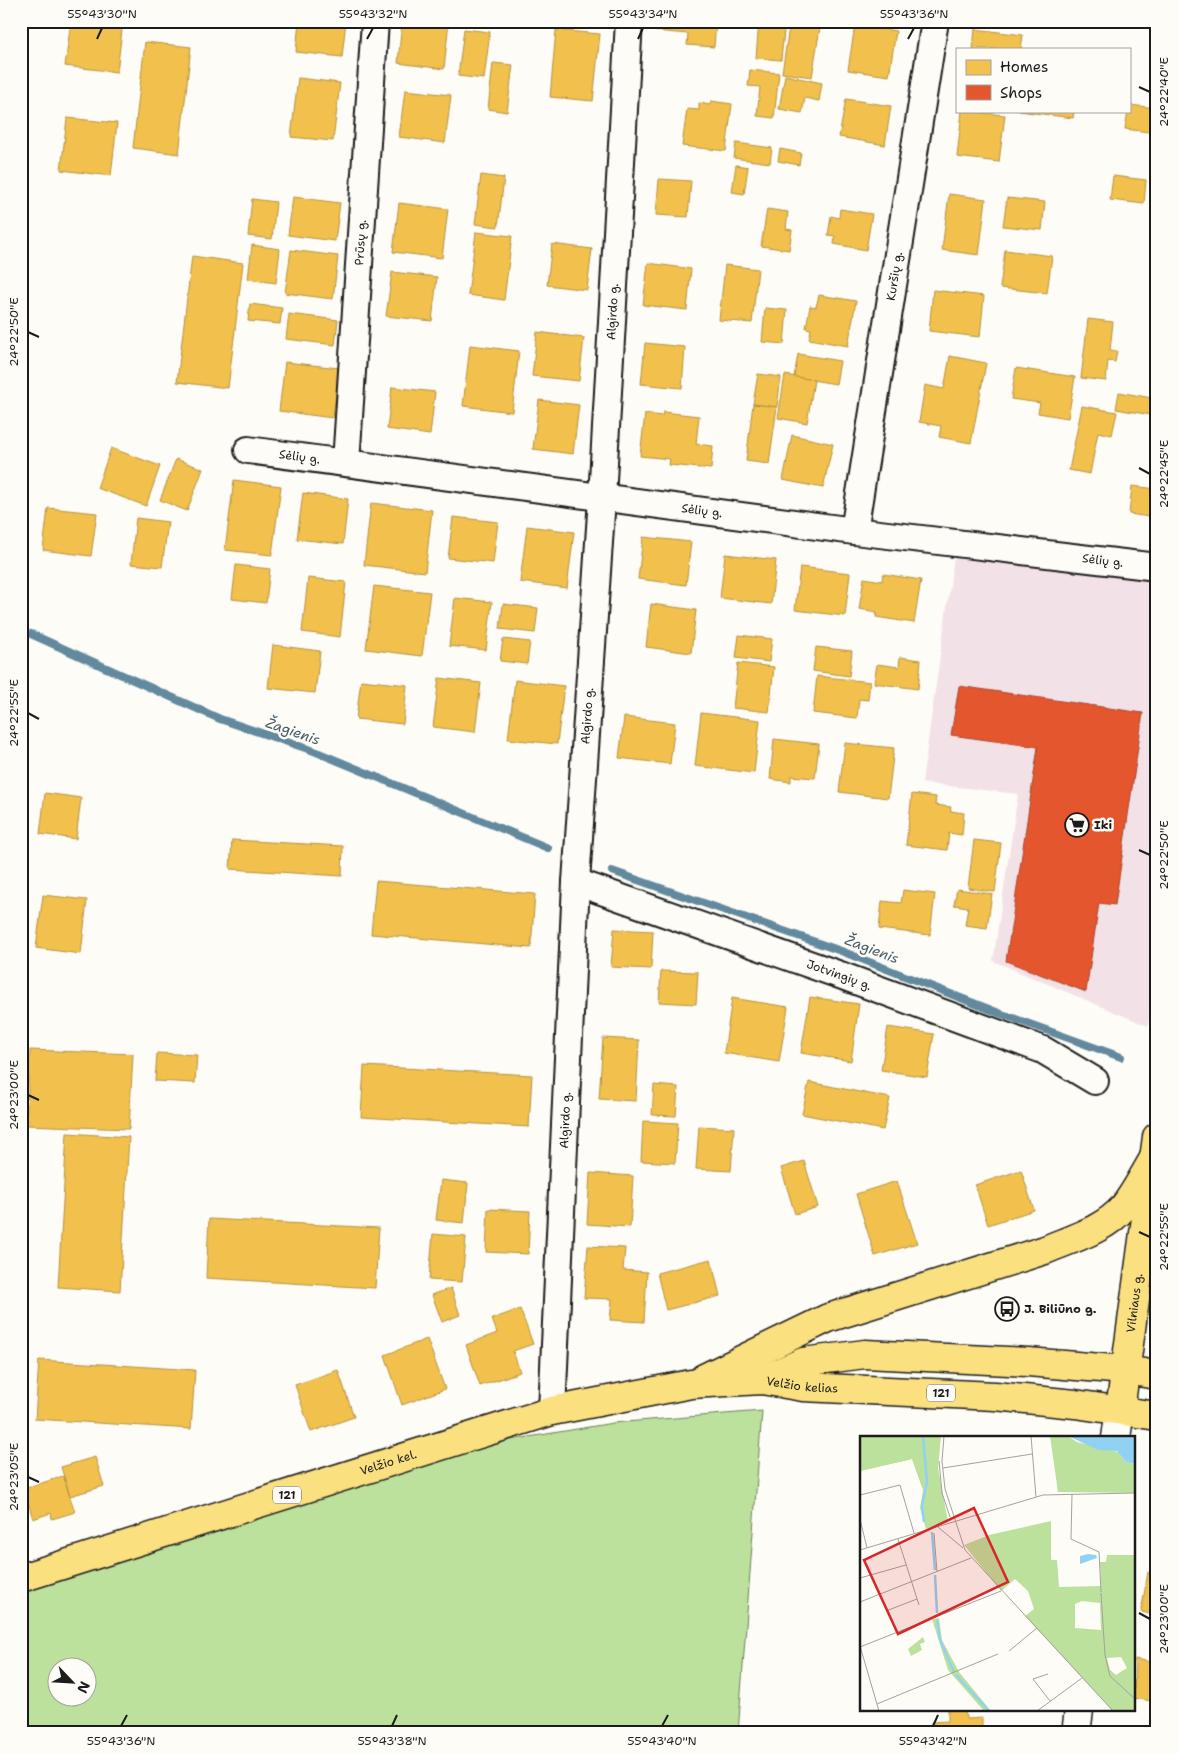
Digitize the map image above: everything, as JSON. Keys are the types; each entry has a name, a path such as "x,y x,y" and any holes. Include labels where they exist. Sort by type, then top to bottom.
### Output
{"main road":[{"name":"Vilniaus g.","path":"1120,1410 1155,1148"},
{"path":"691,1384 828,1318 1045,1250 1104,1224 1122,1209 1136,1190 1155,1148"},
{"name":"Velžio kelias","path":"762,1380 803,1362 865,1354 1028,1362 1125,1370"},
{"path":"1125,1370 1157,1375"},
{"name":"Velžio kel.","path":"21,1578 552,1411 691,1384 762,1380"},
{"name":"Velžio kelias","path":"762,1380 803,1387 995,1396 1120,1410"},
{"path":"1116,1436 1120,1410 1157,1416"},
{"path":"1076,1733 1079,1712"}],"street":[{"name":"Prūsų g.","path":"346,463 375,21"},
{"name":"Algirdo g.","path":"552,1411 576,882 602,498 629,21"},
{"name":"Kuršių g.","path":"854,531 936,21"},
{"name":"Sėlių g.","path":"248,450 854,531 1157,567"},
{"name":"Jotvingių g.","path":"576,882 1043,1050 1095,1081"}],"shaded area":[{"path":"958,529 1157,553 1157,969 1148,1026 993,961 1018,794 922,783"}],"green space":[{"path":"762,1411 738,1733 21,1733 21,1580 511,1440 613,1423"}],"building: Homes":[{"path":"71,21 123,21 117,72 65,66"},
{"path":"299,21 346,21 342,57 296,52"},
{"path":"402,21 449,21 444,69 398,63"},
{"path":"654,21 716,21 714,47 687,45 688,34 654,31"},
{"path":"759,21 785,21 781,60 756,58"},
{"path":"790,21 821,21 812,77 782,73"},
{"path":"855,25 896,31 889,76 848,70"},
{"path":"464,29 490,32 484,79 458,76"},
{"path":"975,29 1023,35 1021,48 973,48"},
{"path":"556,30 600,34 593,101 550,97"},
{"path":"145,42 191,47 179,154 133,148"},
{"path":"493,63 513,65 507,112 488,109"},
{"path":"750,70 779,73 774,118 757,116 760,87 748,86"},
{"path":"785,75 822,83 819,101 805,98 802,113 779,109"},
{"path":"298,78 340,83 333,141 291,137"},
{"path":"405,90 451,95 445,143 399,137"},
{"path":"846,99 891,106 885,145 839,137"},
{"path":"711,101 732,104 726,151 682,146 687,109 699,110 699,103 710,105"},
{"path":"1130,105 1157,108 1157,133 1125,129"},
{"path":"962,112 1005,115 999,162 957,157"},
{"path":"1027,112 1074,112 1073,118"},
{"path":"67,118 117,123 111,176 61,170"},
{"path":"736,143 772,148 770,163 734,158"},
{"path":"780,149 801,153 799,165 778,161"},
{"path":"736,165 748,167 744,194 732,192"},
{"path":"481,175 504,178 498,227 475,224"},
{"path":"1113,176 1146,180 1144,204 1110,200"},
{"path":"659,179 691,181 688,217 656,215"},
{"path":"949,194 986,199 979,255 942,250"},
{"path":"293,197 340,203 335,241 288,235"},
{"path":"1007,198 1045,202 1042,230 1003,226"},
{"path":"252,199 276,202 272,239 248,236"},
{"path":"399,203 448,209 442,258 393,252"},
{"path":"767,209 788,212 786,229 792,230 789,250 761,246"},
{"path":"840,209 872,214 866,250 834,244 835,236 828,235 831,216 839,218"},
{"path":"476,232 512,236 504,300 468,295"},
{"path":"552,244 592,249 587,290 547,285"},
{"path":"252,245 280,249 276,283 248,279"},
{"path":"291,250 338,256 333,299 285,293"},
{"path":"1005,250 1052,256 1047,293 1000,288"},
{"path":"192,256 243,263 228,388 177,382"},
{"path":"648,263 691,269 687,310 643,305"},
{"path":"725,265 758,269 752,323 719,320"},
{"path":"392,272 437,277 432,321 386,316"},
{"path":"933,290 984,296 980,337 929,331"},
{"path":"819,295 856,301 848,346 809,339 811,329 806,328 810,306 816,307"},
{"path":"250,304 282,308 280,324 248,321"},
{"path":"765,308 787,310 784,344 762,342"},
{"path":"289,314 338,320 335,345 286,339"},
{"path":"1088,319 1113,322 1110,350 1117,351 1115,362 1108,361 1106,381 1081,378"},
{"path":"537,332 584,338 579,381 532,376"},
{"path":"645,343 685,347 682,388 641,384"},
{"path":"470,345 519,351 512,412 463,406"},
{"path":"798,354 840,361 836,384 794,377"},
{"path":"950,356 986,363 971,443 939,437 941,426 919,422 925,385 944,389"},
{"path":"285,362 339,368 333,418 279,411"},
{"path":"1016,368 1075,377 1068,418 1038,413 1040,403 1011,399"},
{"path":"758,374 781,377 777,407 753,404"},
{"path":"785,375 814,380 807,423 778,418"},
{"path":"392,387 435,392 430,435 387,429"},
{"path":"1119,392 1157,399 1157,416 1116,409"},
{"path":"539,400 579,405 573,454 533,449"},
{"path":"753,404 777,407 769,464 746,461"},
{"path":"1082,406 1117,412 1112,435 1098,432 1090,474 1069,470"},
{"path":"663,412 699,416 696,444 713,446 711,469 669,465 670,459 640,456 645,414 662,416"},
{"path":"792,435 833,444 823,488 783,480"},
{"path":"111,448 160,466 146,506 97,488"},
{"path":"176,459 203,469 187,511 160,500"},
{"path":"234,480 281,486 272,555 225,550"},
{"path":"1132,486 1157,489 1157,518 1129,514"},
{"path":"303,493 348,499 343,544 297,539"},
{"path":"371,503 432,510 425,572 364,565"},
{"path":"48,508 97,513 91,556 43,550"},
{"path":"453,517 498,522 493,563 448,558"},
{"path":"136,518 168,522 162,567 131,564"},
{"path":"527,526 574,532 567,588 520,582"},
{"path":"643,537 691,542 686,585 638,579"},
{"path":"725,554 776,560 771,604 720,598"},
{"path":"236,565 270,569 266,603 232,599"},
{"path":"800,567 850,573 845,616 795,610"},
{"path":"883,574 921,580 914,623 876,617 877,612 859,609 864,578 882,581"},
{"path":"308,578 346,582 340,637 302,632"},
{"path":"374,586 430,592 422,656 366,649"},
{"path":"455,598 492,602 486,650 449,646"},
{"path":"503,604 538,608 535,633 500,629"},
{"path":"651,604 696,610 691,653 646,647"},
{"path":"739,635 772,639 769,662 736,658"},
{"path":"503,639 530,642 527,664 500,661"},
{"path":"273,645 320,651 315,693 268,688"},
{"path":"816,647 852,651 849,676 813,671"},
{"path":"900,657 921,660 918,689 874,683 877,664 899,667"},
{"path":"738,663 774,667 769,712 733,708"},
{"path":"817,676 870,682 868,700 859,699 857,718 813,713"},
{"path":"439,678 481,683 475,732 433,727"},
{"path":"361,680 407,685 403,724 356,719"},
{"path":"515,680 564,686 557,744 508,739"},
{"path":"701,713 760,720 754,773 695,766"},
{"path":"624,717 675,723 670,764 619,758"},
{"path":"774,739 819,744 815,778 791,776 791,782 770,779"},
{"path":"845,743 894,748 888,798 839,792"},
{"path":"45,793 81,798 76,839 40,834"},
{"path":"912,794 936,797 935,805 951,807 950,811 964,813 962,835 949,833 947,850 906,845"},
{"path":"232,840 343,846 342,876 230,869"},
{"path":"974,840 1001,843 995,892 968,888"},
{"path":"376,881 535,894 531,948 371,934"},
{"path":"957,889 992,894 987,928 965,925 968,907 954,905"},
{"path":"903,890 935,894 930,935 879,929 882,901 901,903"},
{"path":"43,895 87,900 81,954 36,948"},
{"path":"614,929 653,931 651,969 611,967"},
{"path":"661,971 698,972 696,1004 659,1002"},
{"path":"810,997 859,1004 851,1061 801,1053"},
{"path":"732,998 788,1007 779,1062 724,1053"},
{"path":"888,1027 934,1034 927,1077 881,1070"},
{"path":"603,1038 639,1040 636,1101 599,1099"},
{"path":"30,1050 133,1054 129,1129 26,1125"},
{"path":"157,1053 197,1055 195,1083 155,1081"},
{"path":"364,1066 532,1075 529,1127 361,1117"},
{"path":"809,1082 890,1098 883,1130 802,1114"},
{"path":"654,1085 678,1087 676,1116 652,1115"},
{"path":"643,1121 678,1123 675,1163 641,1161"},
{"path":"699,1126 734,1128 731,1171 696,1169"},
{"path":"67,1133 129,1137 120,1291 58,1287"},
{"path":"804,1161 818,1207 795,1214 781,1168"},
{"path":"1021,1170 1034,1210 988,1225 975,1185"},
{"path":"590,1173 633,1176 630,1227 587,1224"},
{"path":"441,1180 468,1183 464,1223 436,1220"},
{"path":"897,1181 917,1243 875,1256 856,1194"},
{"path":"488,1209 530,1211 528,1254 486,1252"},
{"path":"209,1219 379,1228 375,1288 206,1278"},
{"path":"433,1234 466,1237 462,1282 429,1280"},
{"path":"588,1246 625,1248 623,1270 647,1272 644,1322 610,1320 612,1299 584,1298"},
{"path":"711,1259 720,1296 666,1310 657,1273"},
{"path":"451,1288 460,1315 442,1322 432,1295"},
{"path":"520,1309 533,1344 513,1351 520,1372 480,1386 466,1345 497,1333 492,1319"},
{"path":"427,1339 445,1389 402,1405 385,1355"},
{"path":"39,1360 195,1370 191,1429 35,1419"},
{"path":"338,1370 354,1417 311,1432 295,1385"},
{"path":"95,1457 104,1486 70,1496 61,1467"},
{"path":"63,1476 75,1512 52,1519 51,1513 33,1519 24,1489"},
{"path":"1148,1572 1157,1574 1157,1615 1141,1612"},
{"path":"1136,1659 1157,1663 1157,1702 1136,1698"},
{"path":"948,1712 965,1712 966,1719 982,1718 982,1733 932,1733 931,1722 948,1721"}],"building: Shops":[{"name":"Iki","path":"959,686 1143,713 1115,905 1099,903 1086,992 1006,961 1038,747 951,735"}],"waterway":[{"name":"Žagienis","path":"31,634 220,719 314,751 548,848"},
{"name":"Žagienis","path":"612,871 841,951 999,1013 1121,1057"}],"place":[{"name":"Iki","path":"1077,825"},
{"name":"J. Biliūno g.","path":"1007,1309"}]}
